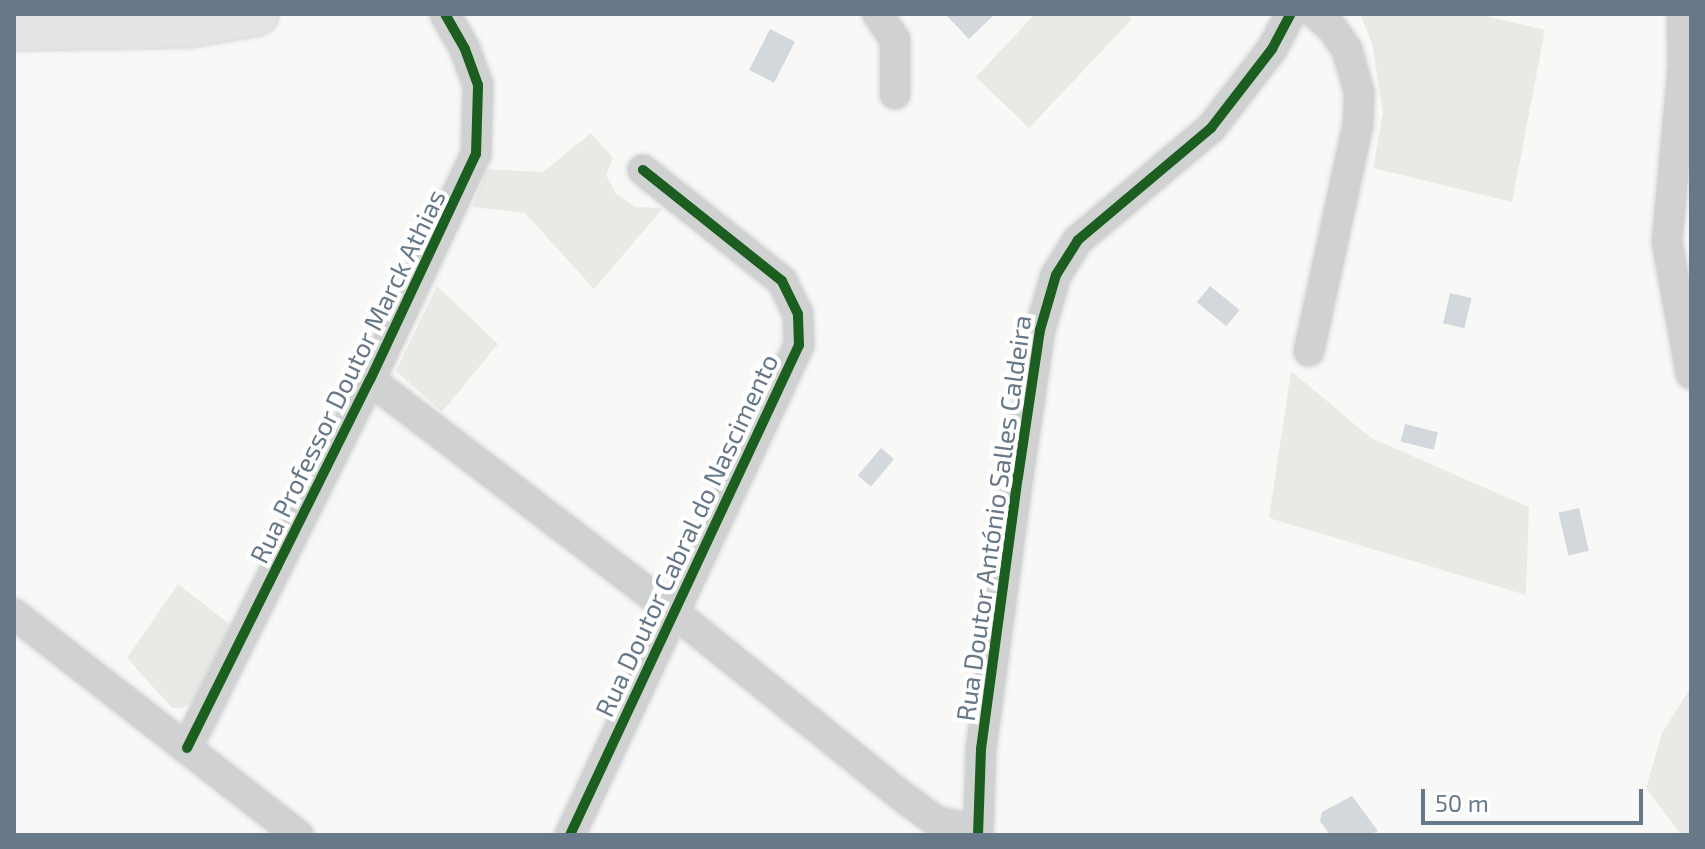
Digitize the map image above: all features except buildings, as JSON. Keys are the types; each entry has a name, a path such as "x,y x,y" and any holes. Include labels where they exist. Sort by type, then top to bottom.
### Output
{"street":[{"path":"14,29 148,28 257,14"},
{"name":"Rua Professor Doutor Marck Athias","path":"187,748 370,380 476,154 478,85 465,49 445,14"},
{"path":"878,14 895,40 895,94"},
{"name":"Rua Doutor António Salles Caldeira","path":"978,833 981,749 1015,492 1040,330 1056,275 1078,240 1211,128 1272,49 1291,14"},
{"path":"1309,351 1358,125 1359,103 1356,71 1347,50 1332,28 1316,14"},
{"path":"1682,14 1684,52 1667,242 1691,374"},
{"name":"Rua Doutor Cabral do Nascimento","path":"570,835 799,345 798,314 782,281 643,170"},
{"path":"370,380 675,613 936,821 978,833"},
{"path":"14,614 298,835"}],"shaded area":[{"path":"945,14 995,14 969,39"},
{"path":"1035,14 1127,14 1132,19 1029,128 976,77"},
{"path":"1360,14 1478,14 1545,30 1512,202 1373,168 1383,113 1372,43"},
{"path":"770,29 795,42 774,83 749,70"},
{"path":"591,133 613,158 606,175 616,194 636,207 663,208 594,289 525,213 472,207 487,169 543,172"},
{"path":"437,286 498,344 442,412 396,371"},
{"path":"1210,286 1240,310 1226,326 1197,302"},
{"path":"1450,293 1471,298 1464,328 1443,323"},
{"path":"1291,371 1371,438 1529,507 1526,595 1269,518"},
{"path":"1405,424 1438,432 1434,450 1401,441"},
{"path":"881,448 894,459 871,487 858,476"},
{"path":"1579,508 1589,551 1568,556 1559,513"},
{"path":"178,584 232,626 198,699 182,708 172,708 127,658"},
{"path":"1691,687 1691,835 1681,835 1646,788 1662,733"},
{"path":"1352,796 1378,831 1370,835 1330,835 1320,821 1322,812"}],"cycle path":[{"path":"187,748 370,380 476,154 478,85 465,49 445,14"},
{"path":"978,835 981,749 1018,477 1040,330 1056,275 1078,240 1211,128 1272,49 1291,14"},
{"path":"570,835 799,345 798,314 782,281 643,170"}]}
